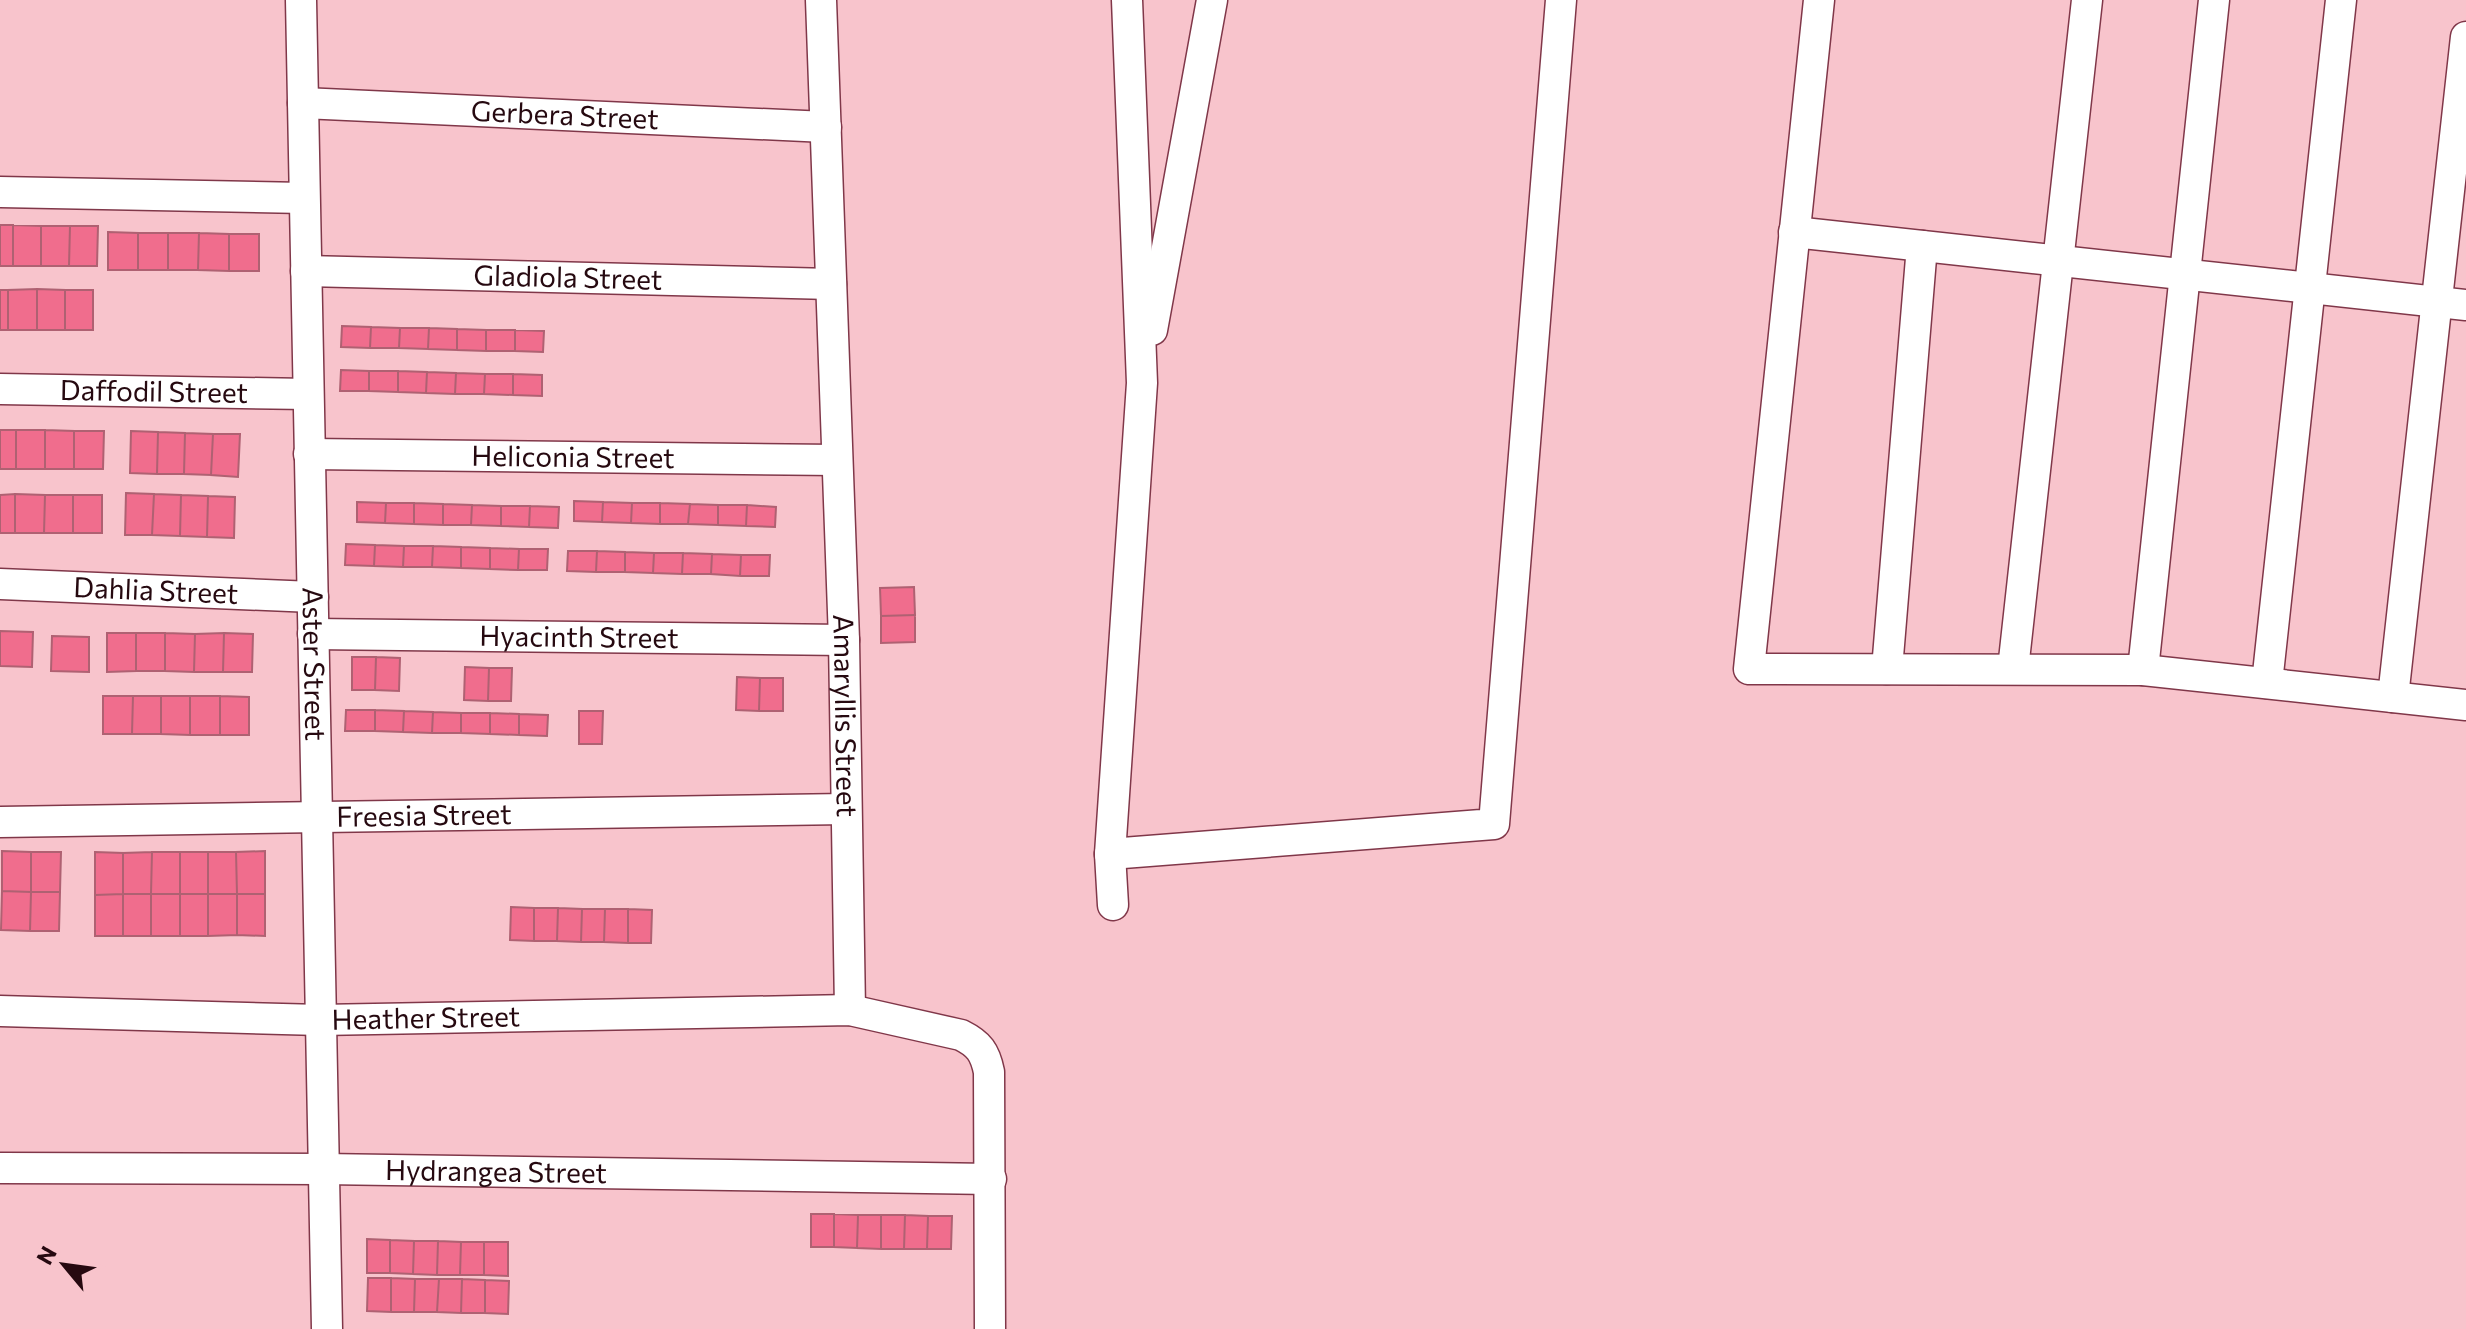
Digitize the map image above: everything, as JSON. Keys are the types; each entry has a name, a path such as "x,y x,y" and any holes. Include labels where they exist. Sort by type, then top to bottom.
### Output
{"street":[{"name":"Aster Street","path":"301,0 327,1329"},
{"name":"Amaryllis Street","path":"821,0 844,640 850,1010"},
{"path":"1113,905 1110,854 1142,383 1127,0"},
{"path":"1142,383 1212,0"},
{"path":"1110,854 1494,824 1561,0"},
{"path":"1819,0 1749,669 2143,670 2466,705"},
{"path":"2013,669 2087,0"},
{"path":"2143,670 2214,0"},
{"path":"2267,683 2341,0"},
{"path":"2393,697 2451,303 2466,37"},
{"name":"Gerbera Street","path":"303,103 826,127"},
{"path":"0,192 304,198"},
{"path":"1794,232 2451,303"},
{"path":"1887,669 1922,246"},
{"name":"Gladiola Street","path":"306,271 831,284"},
{"name":"Daffodil Street","path":"0,389 308,394"},
{"name":"Heliconia Street","path":"309,454 837,460"},
{"name":"Dahlia Street","path":"0,584 313,597"},
{"name":"Hyacinth Street","path":"313,634 844,640"},
{"name":"Freesia Street","path":"0,822 846,809"},
{"path":"850,1010 961,1035 974,1042 985,1054 989,1072 991,1179 990,1329"},
{"name":"Heather Street","path":"0,1011 320,1020 850,1010"},
{"name":"Hydrangea Street","path":"0,1168 323,1169 991,1179"}],"building":[{"path":"0,225 13,225 13,266 0,266"},
{"path":"13,225 41,226 41,266 13,266"},
{"path":"41,226 70,226 69,266 41,266"},
{"path":"70,226 98,226 97,266 69,266"},
{"path":"108,232 138,233 138,270 108,270"},
{"path":"138,233 168,233 168,270 138,270"},
{"path":"168,233 199,233 198,270 168,270"},
{"path":"199,233 229,234 229,271 198,270"},
{"path":"229,234 259,234 259,271 229,271"},
{"path":"37,289 37,330 8,330 8,290"},
{"path":"37,289 65,290 65,330 37,330"},
{"path":"0,290 8,290 8,330 0,330"},
{"path":"65,290 93,290 93,330 65,330"},
{"path":"342,326 371,327 370,348 341,347"},
{"path":"371,327 400,328 399,348 370,348"},
{"path":"400,328 429,328 428,349 399,348"},
{"path":"429,328 457,329 457,350 428,349"},
{"path":"457,329 486,330 486,351 457,350"},
{"path":"486,330 515,330 515,351 486,351"},
{"path":"515,330 544,331 543,352 515,351"},
{"path":"341,370 369,371 369,391 340,391"},
{"path":"369,371 398,371 398,392 369,391"},
{"path":"398,371 427,372 426,393 398,392"},
{"path":"427,372 456,373 455,394 426,393"},
{"path":"456,373 485,374 484,394 455,394"},
{"path":"485,374 513,374 513,395 484,394"},
{"path":"513,374 542,375 542,396 513,395"},
{"path":"0,430 16,430 16,469 0,469"},
{"path":"16,430 45,430 45,469 16,469"},
{"path":"45,430 74,431 74,469 45,469"},
{"path":"74,431 104,431 103,469 74,469"},
{"path":"131,431 158,432 157,474 130,473"},
{"path":"158,432 185,433 184,474 157,474"},
{"path":"185,433 213,434 211,475 184,474"},
{"path":"213,434 240,434 238,477 211,475"},
{"path":"126,493 154,494 152,535 125,535"},
{"path":"15,494 45,495 44,533 15,533"},
{"path":"15,494 15,533 0,533 0,495"},
{"path":"154,494 181,495 180,536 152,535"},
{"path":"45,495 73,495 73,533 44,533"},
{"path":"73,495 102,495 102,533 73,533"},
{"path":"181,495 208,496 207,537 180,536"},
{"path":"208,496 235,497 234,538 207,537"},
{"path":"574,501 603,502 602,522 574,521"},
{"path":"357,502 386,503 385,523 357,522"},
{"path":"603,502 632,503 631,523 602,522"},
{"path":"386,503 414,503 414,524 385,523"},
{"path":"414,503 443,504 443,525 414,524"},
{"path":"632,503 660,503 660,524 631,523"},
{"path":"660,503 690,504 688,524 660,524"},
{"path":"443,504 472,505 471,525 443,525"},
{"path":"690,504 718,505 718,525 688,524"},
{"path":"472,505 501,506 501,526 471,525"},
{"path":"718,505 747,505 746,526 718,525"},
{"path":"747,505 776,507 775,527 746,526"},
{"path":"501,506 530,506 529,527 501,526"},
{"path":"530,506 559,507 558,528 529,527"},
{"path":"346,544 375,545 374,566 345,565"},
{"path":"375,545 404,546 403,567 374,566"},
{"path":"404,546 433,546 432,567 403,567"},
{"path":"433,546 461,547 461,568 432,567"},
{"path":"461,547 490,548 490,569 461,568"},
{"path":"490,548 519,549 518,570 490,569"},
{"path":"519,549 548,549 547,570 518,570"},
{"path":"568,551 597,551 596,572 567,571"},
{"path":"597,551 625,552 625,572 596,572"},
{"path":"625,552 654,553 653,573 625,572"},
{"path":"654,553 683,553 682,574 653,573"},
{"path":"683,553 712,554 711,574 682,574"},
{"path":"712,554 741,555 740,576 711,574"},
{"path":"741,555 770,555 769,576 740,576"},
{"path":"914,587 915,615 881,616 880,588"},
{"path":"915,615 915,642 881,643 881,616"},
{"path":"0,631 33,632 32,667 0,666"},
{"path":"107,633 136,633 136,671 107,672"},
{"path":"136,633 165,633 165,671 136,671"},
{"path":"165,633 195,634 194,672 165,671"},
{"path":"224,633 223,672 194,672 195,634"},
{"path":"224,633 253,634 252,672 223,672"},
{"path":"52,636 89,637 89,672 51,671"},
{"path":"352,657 376,657 375,690 352,690"},
{"path":"376,657 400,658 399,691 375,690"},
{"path":"465,667 489,668 488,701 464,700"},
{"path":"489,668 512,668 511,701 488,701"},
{"path":"737,677 760,678 759,711 736,710"},
{"path":"760,678 783,678 783,711 759,711"},
{"path":"103,696 133,696 132,734 103,734"},
{"path":"133,696 161,696 161,734 132,734"},
{"path":"161,696 190,696 190,735 161,734"},
{"path":"190,696 220,696 220,735 190,735"},
{"path":"220,696 249,697 249,735 220,735"},
{"path":"346,710 375,710 375,731 345,731"},
{"path":"375,710 404,711 403,732 375,731"},
{"path":"404,711 433,712 432,733 403,732"},
{"path":"579,711 603,711 602,744 579,744"},
{"path":"433,712 461,713 461,733 432,733"},
{"path":"461,713 490,713 490,734 461,733"},
{"path":"490,713 519,714 519,735 490,734"},
{"path":"519,714 548,715 547,736 519,735"},
{"path":"2,851 31,852 31,892 2,891"},
{"path":"265,851 265,894 237,894 236,852"},
{"path":"31,852 61,852 60,892 31,892"},
{"path":"95,852 123,853 123,894 95,895"},
{"path":"152,852 151,894 123,894 123,853"},
{"path":"152,852 180,852 180,894 151,894"},
{"path":"180,852 208,852 208,894 180,894"},
{"path":"208,852 236,852 237,894 208,894"},
{"path":"2,891 31,892 30,931 1,930"},
{"path":"31,892 60,892 59,931 30,931"},
{"path":"123,894 151,894 151,936 123,936"},
{"path":"123,894 123,936 95,936 95,895"},
{"path":"151,894 180,894 180,936 151,936"},
{"path":"180,894 208,894 208,936 180,936"},
{"path":"208,894 237,894 237,935 208,936"},
{"path":"237,894 265,894 265,936 237,935"},
{"path":"511,907 534,908 534,941 510,940"},
{"path":"534,908 558,908 557,941 534,941"},
{"path":"558,908 582,909 581,942 557,941"},
{"path":"582,909 605,909 604,942 581,942"},
{"path":"605,909 628,909 628,943 604,942"},
{"path":"628,909 652,910 651,943 628,943"},
{"path":"811,1214 834,1214 834,1247 811,1247"},
{"path":"834,1214 858,1215 857,1248 834,1247"},
{"path":"858,1215 881,1215 881,1249 857,1248"},
{"path":"881,1215 905,1215 904,1249 881,1249"},
{"path":"905,1215 928,1216 927,1249 904,1249"},
{"path":"928,1216 952,1216 951,1249 927,1249"},
{"path":"367,1239 390,1240 390,1273 367,1273"},
{"path":"390,1240 414,1241 413,1274 390,1273"},
{"path":"414,1241 438,1241 437,1275 413,1274"},
{"path":"438,1241 461,1242 460,1275 437,1275"},
{"path":"461,1242 484,1242 484,1275 460,1275"},
{"path":"484,1242 508,1242 508,1276 484,1275"},
{"path":"368,1278 391,1278 391,1312 367,1311"},
{"path":"391,1278 415,1279 414,1312 391,1312"},
{"path":"415,1279 439,1279 437,1312 414,1312"},
{"path":"439,1279 462,1279 461,1313 437,1312"},
{"path":"462,1279 485,1280 485,1313 461,1313"},
{"path":"485,1280 509,1281 508,1314 485,1313"}]}
